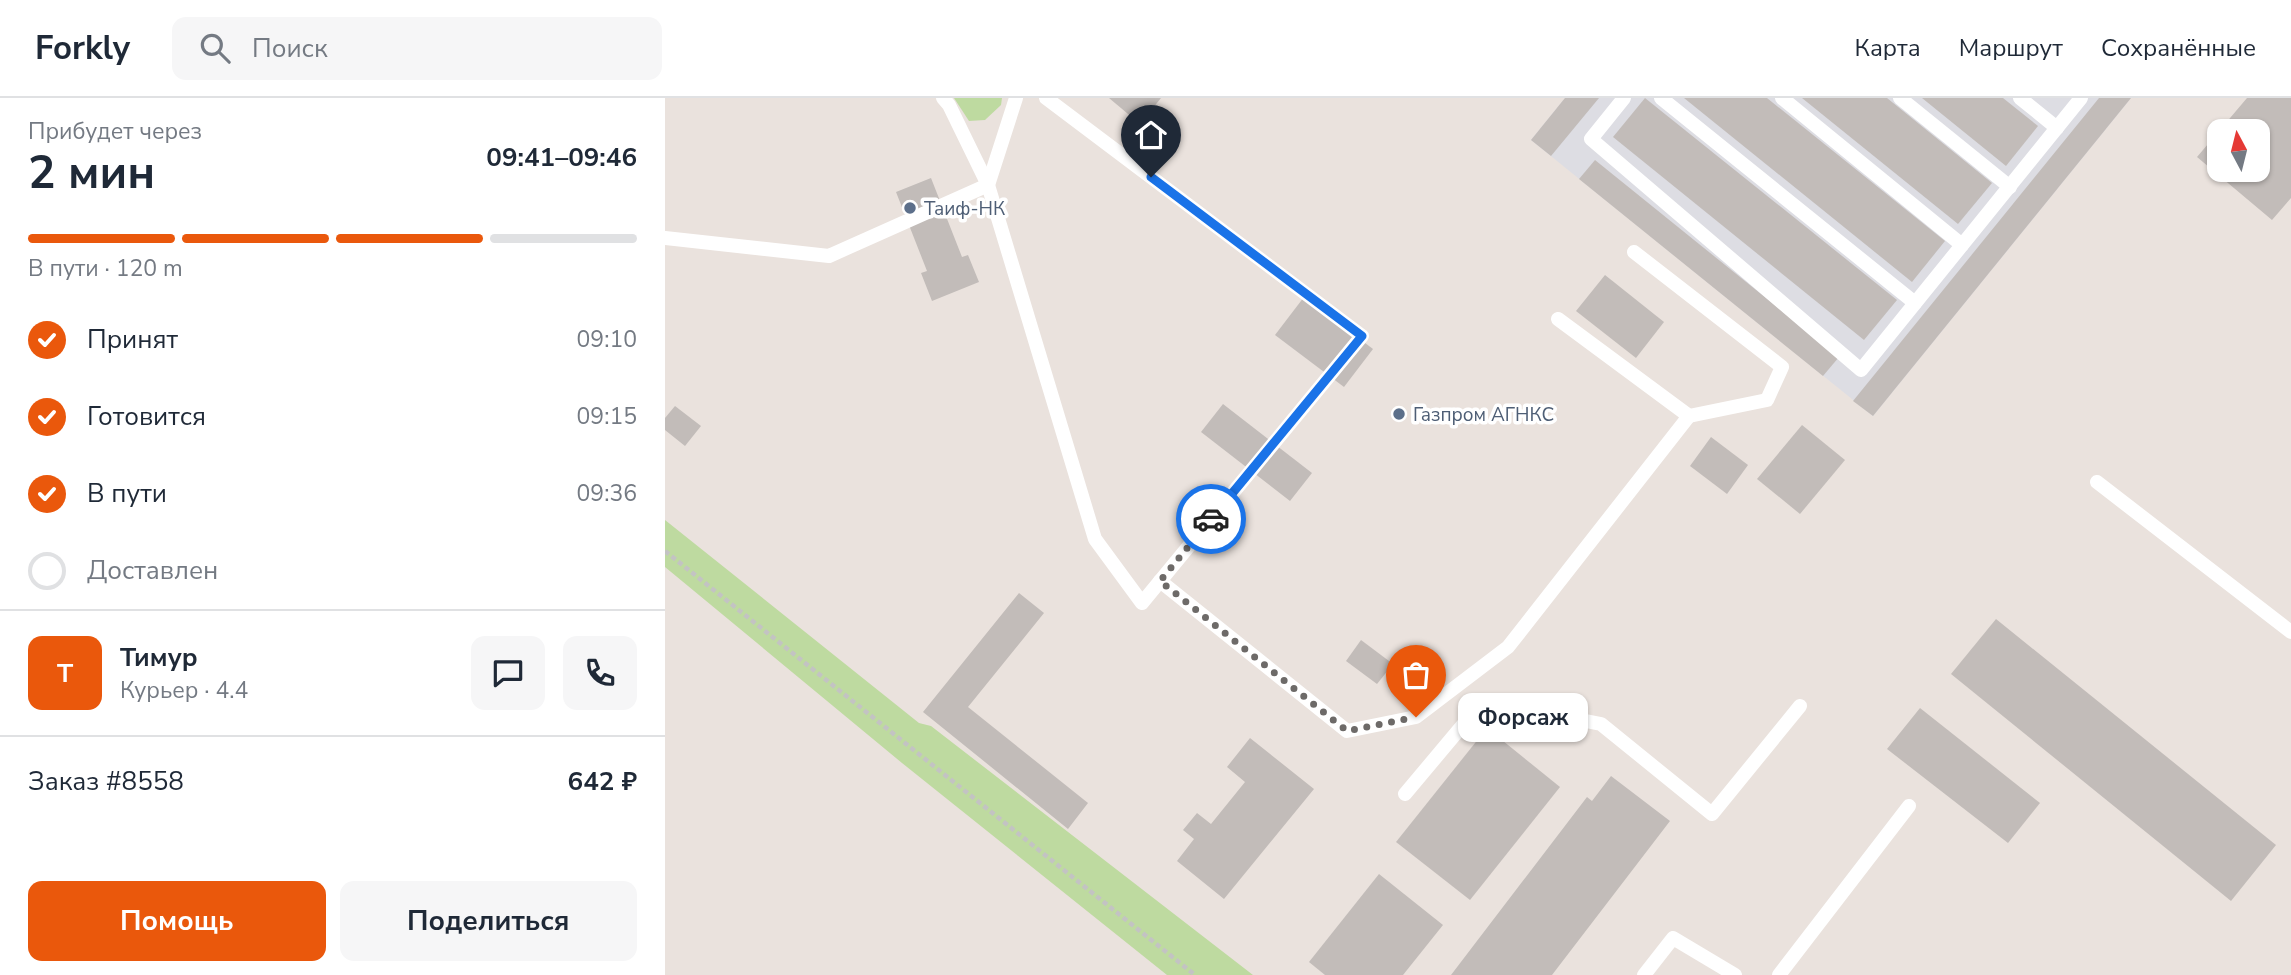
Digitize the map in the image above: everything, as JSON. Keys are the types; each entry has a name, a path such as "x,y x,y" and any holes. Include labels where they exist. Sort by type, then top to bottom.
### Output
{"lane":[{"path":"943,98 949,105 988,185 1095,539 1142,603 1362,336 1045,98"},
{"path":"665,238 829,256 988,185 1016,98"},
{"path":"1625,98 1591,139 1861,370 2081,98"},
{"path":"1661,98 1915,303"},
{"path":"1782,98 1962,245"},
{"path":"1900,98 2010,187"},
{"path":"2020,98 2057,128"},
{"path":"1160,581 1347,731 1416,717 1507,647 1689,416 1767,400 1782,367 1634,252"},
{"path":"1558,319 1689,416"},
{"path":"2097,482 2291,632"},
{"path":"1405,794 1483,701 1601,723 1712,814 1800,706"},
{"path":"1779,975 1909,806"},
{"path":"1644,975 1673,938 1735,975"}],"path":[{"path":"665,551 1195,975"}],"shaded area":[{"path":"1565,98 2131,98 1873,416 1531,140"}],"green space":[{"path":"954,98 1002,98 1001,105 985,120 969,121"},
{"path":"665,520 919,723 931,726 1253,975 1167,975 902,763 665,567"}],"building":[{"path":"1109,98 1161,98 1140,124"},
{"path":"1565,98 1599,98 1551,156 1531,140"},
{"path":"1645,98 1897,300 1864,340 1613,137"},
{"path":"1684,98 1767,98 1945,241 1912,282"},
{"path":"1802,98 1887,98 1992,183 1958,224"},
{"path":"1922,98 2003,98 2038,126 2006,166"},
{"path":"2099,98 2131,98 1873,416 1853,401"},
{"path":"2247,98 2291,98 2291,198 2272,220 2227,182 2270,182 2270,119 2229,119"},
{"path":"2207,145 2207,165 2197,157"},
{"path":"1595,160 1839,357 1823,376 1579,179"},
{"path":"931,178 962,257 968,255 979,282 932,301 921,273 927,271 896,192"},
{"path":"1605,275 1664,322 1636,358 1576,311"},
{"path":"1304,297 1373,349 1344,387 1275,335"},
{"path":"1223,404 1312,473 1290,501 1201,432"},
{"path":"675,406 701,426 685,446 665,430 665,418"},
{"path":"1802,425 1845,460 1800,514 1757,479"},
{"path":"1711,437 1748,465 1727,494 1690,466"},
{"path":"1019,593 1044,613 968,707 1088,803 1068,829 923,712"},
{"path":"1996,619 2276,845 2231,901 1951,674"},
{"path":"1361,640 1393,664 1377,684 1346,661"},
{"path":"1920,708 2040,803 2008,843 1887,749"},
{"path":"1487,728 1560,787 1470,900 1396,842"},
{"path":"1250,738 1314,789 1224,899 1177,861 1194,839 1183,830 1197,813 1211,824 1245,782 1227,767"},
{"path":"1611,776 1670,821 1552,975 1451,975 1587,797 1592,801"},
{"path":"1379,874 1443,925 1403,975 1325,975 1309,962"}],"way so far":[{"path":"1211,519 1160,581 1347,731 1416,717"}],"place":[{"name":"Таиф-НК","path":"910,208"},
{"name":"Газпром АГНКС","path":"1399,414"},
{"name":"Форсаж","path":"1416,717"}],"route":[{"path":"1151,177 1362,336 1211,519"}]}
